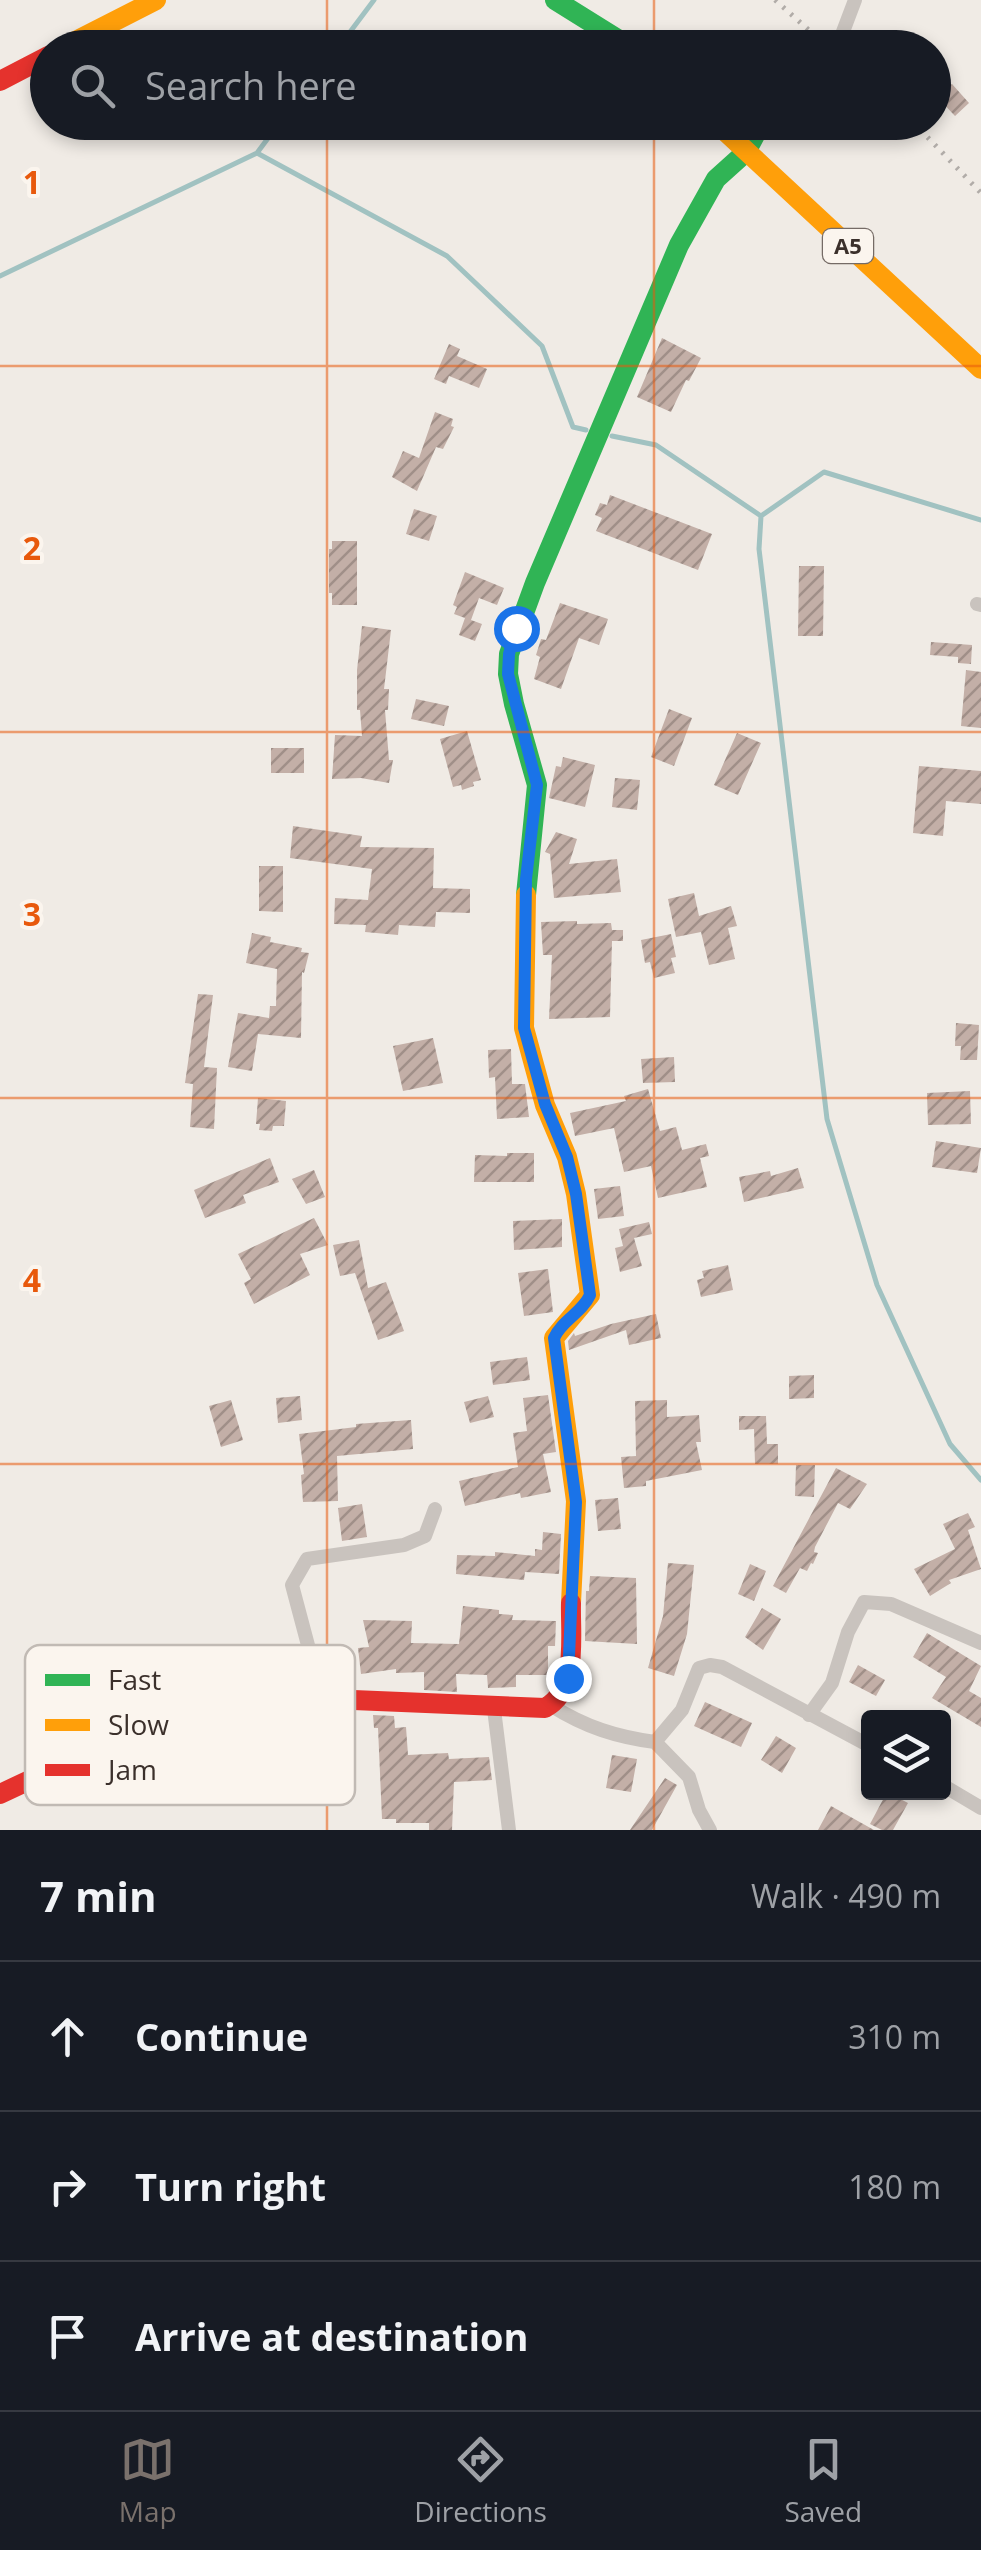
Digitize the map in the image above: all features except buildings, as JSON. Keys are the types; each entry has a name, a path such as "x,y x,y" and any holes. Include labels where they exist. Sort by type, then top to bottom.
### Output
{"main road":[{"path":"97,30 156,0"},
{"path":"555,0 603,30"},
{"path":"0,82 30,66"},
{"name":"A5","path":"733,140 976,362"},
{"path":"355,1701 538,1710 552,1706 561,1697 568,1678 576,1502 554,1338 590,1295 567,1157 545,1104 524,1028 526,879 537,785 514,704 509,654 535,582 679,244 716,178 746,152 752,140"},
{"path":"0,1794 25,1782"}],"street":[{"path":"843,30 854,0"},
{"path":"308,1645 292,1585 307,1558 404,1545 425,1536 435,1508"},
{"path":"809,1715 832,1682 848,1632 864,1602 891,1604 981,1643"},
{"path":"654,1742 682,1710 694,1677 704,1665 722,1668 861,1741"},
{"path":"552,1706 575,1721 604,1732 654,1742 689,1777 710,1830"},
{"path":"494,1709 509,1830"},
{"path":"951,1790 981,1808"}],"waterway":[{"path":"352,30 374,0"},
{"path":"0,276 257,153 267,140"},
{"path":"257,153 447,256 542,346 573,427 586,430"},
{"path":"612,436 656,445 761,516 824,472 981,520"},
{"path":"761,516 759,549 827,1119 877,1285 950,1444 981,1480"}],"railway":[{"path":"775,0 809,30"},
{"path":"930,140 981,193"}],"traffic: fast":[{"path":"555,0 603,30"},
{"path":"526,895 537,785 514,704 509,654 535,583 679,245 716,179 746,152 752,140"}],"traffic: slow":[{"path":"97,30 156,0"},
{"path":"734,140 981,369"},
{"path":"526,895 524,1028 545,1105 567,1157 590,1295 554,1338 576,1501 571,1603"}],"traffic: jam":[{"path":"0,81 30,65"},
{"path":"355,1700 545,1708 556,1700 568,1676 571,1603"},
{"path":"0,1794 25,1782"}],"route":[{"path":"516,628 508,674 537,785 526,879 524,1028 545,1104 567,1157 590,1295 554,1338 576,1502 568,1678"}]}
